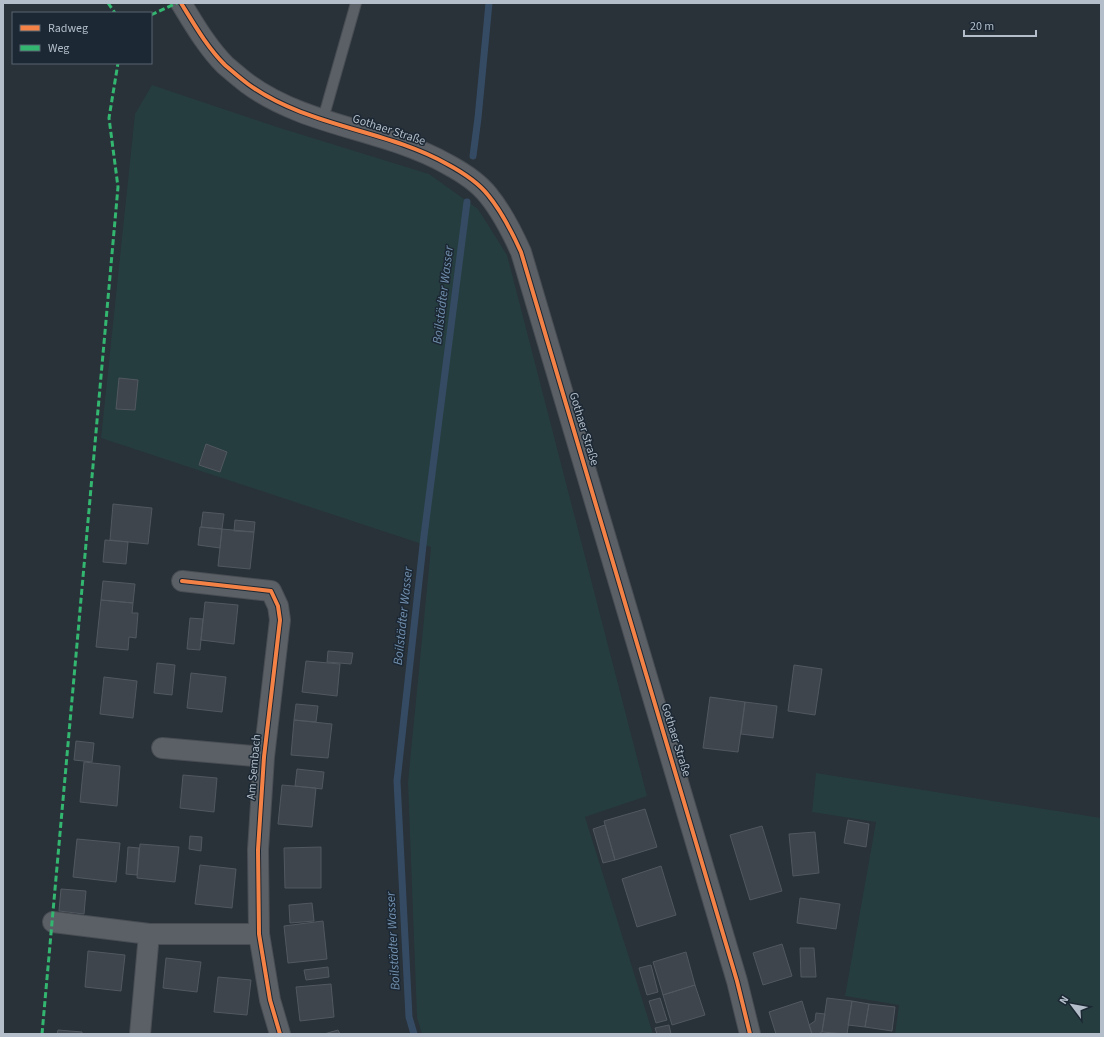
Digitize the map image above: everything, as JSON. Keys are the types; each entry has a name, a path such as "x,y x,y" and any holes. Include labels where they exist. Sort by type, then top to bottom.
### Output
{"street":[{"name":"Gothaer Straße","path":"181,3 207,44 231,70 249,84 271,98 291,108 414,148 459,170 473,180 487,194 501,212 511,229 521,252 735,974 750,1034"},
{"name":"Am Sembach","path":"182,581 271,591 278,606 280,620 264,757 258,850 259,934 270,1000 280,1034"},
{"name":"Am Sembach","path":"162,748 264,757"},
{"path":"53,922 149,934 259,934"},
{"path":"140,1034 149,934"}],"lane":[{"path":"323,119 356,3"}],"green space":[{"path":"152,85 277,127 429,174 478,209 507,255 647,796 585,817 653,1034 422,1034 417,1018 408,782 431,547 101,438 135,114"},
{"path":"816,773 1101,818 1101,1034 895,1034 899,1005 845,996 876,822 812,812"}],"building":[{"path":"119,378 138,380 135,410 116,409"},
{"path":"206,444 227,452 220,472 199,465"},
{"path":"113,504 152,508 148,544 110,540"},
{"path":"203,512 224,514 222,529 201,527"},
{"path":"235,520 255,522 254,532 234,531"},
{"path":"200,527 222,529 220,548 198,545"},
{"path":"222,529 254,532 250,569 218,566"},
{"path":"105,540 128,542 126,564 103,562"},
{"path":"103,581 135,584 133,603 101,600"},
{"path":"101,600 133,603 132,613 138,613 136,638 129,637 128,650 96,647"},
{"path":"205,602 238,605 234,644 201,640"},
{"path":"190,618 203,619 200,650 187,649"},
{"path":"328,651 353,653 351,664 327,662"},
{"path":"306,661 340,664 337,696 302,692"},
{"path":"157,663 175,665 172,695 154,693"},
{"path":"794,665 822,669 815,715 788,711"},
{"path":"191,673 226,677 222,712 187,708"},
{"path":"104,677 137,681 133,718 100,714"},
{"path":"710,697 745,702 738,752 703,748"},
{"path":"745,702 777,706 773,738 741,734"},
{"path":"296,704 318,706 316,722 294,720"},
{"path":"294,720 332,724 328,758 291,755"},
{"path":"76,741 94,743 92,762 74,760"},
{"path":"84,762 120,766 117,806 80,802"},
{"path":"297,769 324,772 322,789 295,786"},
{"path":"183,775 217,778 214,812 180,808"},
{"path":"282,785 316,788 312,827 278,824"},
{"path":"645,809 657,847 615,860 604,821"},
{"path":"848,820 869,824 866,847 844,843"},
{"path":"605,825 615,860 603,863 593,829"},
{"path":"762,826 782,891 750,900 730,835"},
{"path":"815,832 819,873 793,876 789,834"},
{"path":"190,836 202,837 201,851 189,849"},
{"path":"77,839 120,843 116,882 73,877"},
{"path":"140,844 179,847 175,882 137,878"},
{"path":"128,847 139,848 137,875 126,874"},
{"path":"321,847 321,888 285,888 284,848"},
{"path":"200,865 236,869 232,908 195,904"},
{"path":"661,866 676,915 637,927 622,879"},
{"path":"61,889 86,891 84,914 59,911"},
{"path":"800,898 840,904 836,929 797,923"},
{"path":"312,903 314,921 290,923 289,905"},
{"path":"323,921 327,959 288,963 284,926"},
{"path":"782,944 792,976 763,985 753,953"},
{"path":"800,948 814,948 816,977 801,977"},
{"path":"88,951 125,955 121,991 85,987"},
{"path":"686,952 695,985 663,995 653,962"},
{"path":"166,958 201,962 197,992 163,988"},
{"path":"651,965 658,992 647,995 639,968"},
{"path":"328,967 329,977 306,980 304,970"},
{"path":"218,977 251,980 247,1015 214,1012"},
{"path":"331,984 334,1017 300,1021 296,987"},
{"path":"695,985 705,1015 672,1025 663,995"},
{"path":"660,998 667,1020 656,1023 649,1001"},
{"path":"827,998 852,1001 847,1034 822,1032"},
{"path":"802,1001 812,1034 776,1034 769,1012"},
{"path":"852,1001 869,1004 865,1027 848,1025"},
{"path":"869,1004 895,1007 892,1031 865,1027"},
{"path":"816,1013 825,1014 822,1032 812,1034 809,1025 815,1021"},
{"path":"669,1025 671,1034 657,1034 655,1028"},
{"path":"58,1030 82,1032 82,1034 57,1034"},
{"path":"338,1030 340,1034 324,1034"}],"waterway":[{"name":"Boilstädter Wasser","path":"473,156 489,3"},
{"name":"Boilstädter Wasser","path":"414,1034 409,1017 397,781 424,536 467,202"}],"marked path":[{"path":"108,3 114,12"},
{"path":"152,15 177,3"},
{"path":"42,1034 118,187 109,118 118,64"}],"cycle path":[{"path":"181,3 212,51 225,65 248,84 295,110 398,143 423,152 447,164 479,185 498,208 506,222 521,252 737,981 750,1034"},
{"path":"182,581 271,591 278,606 280,620 264,757 258,850 259,934 270,1000 280,1034"}]}
